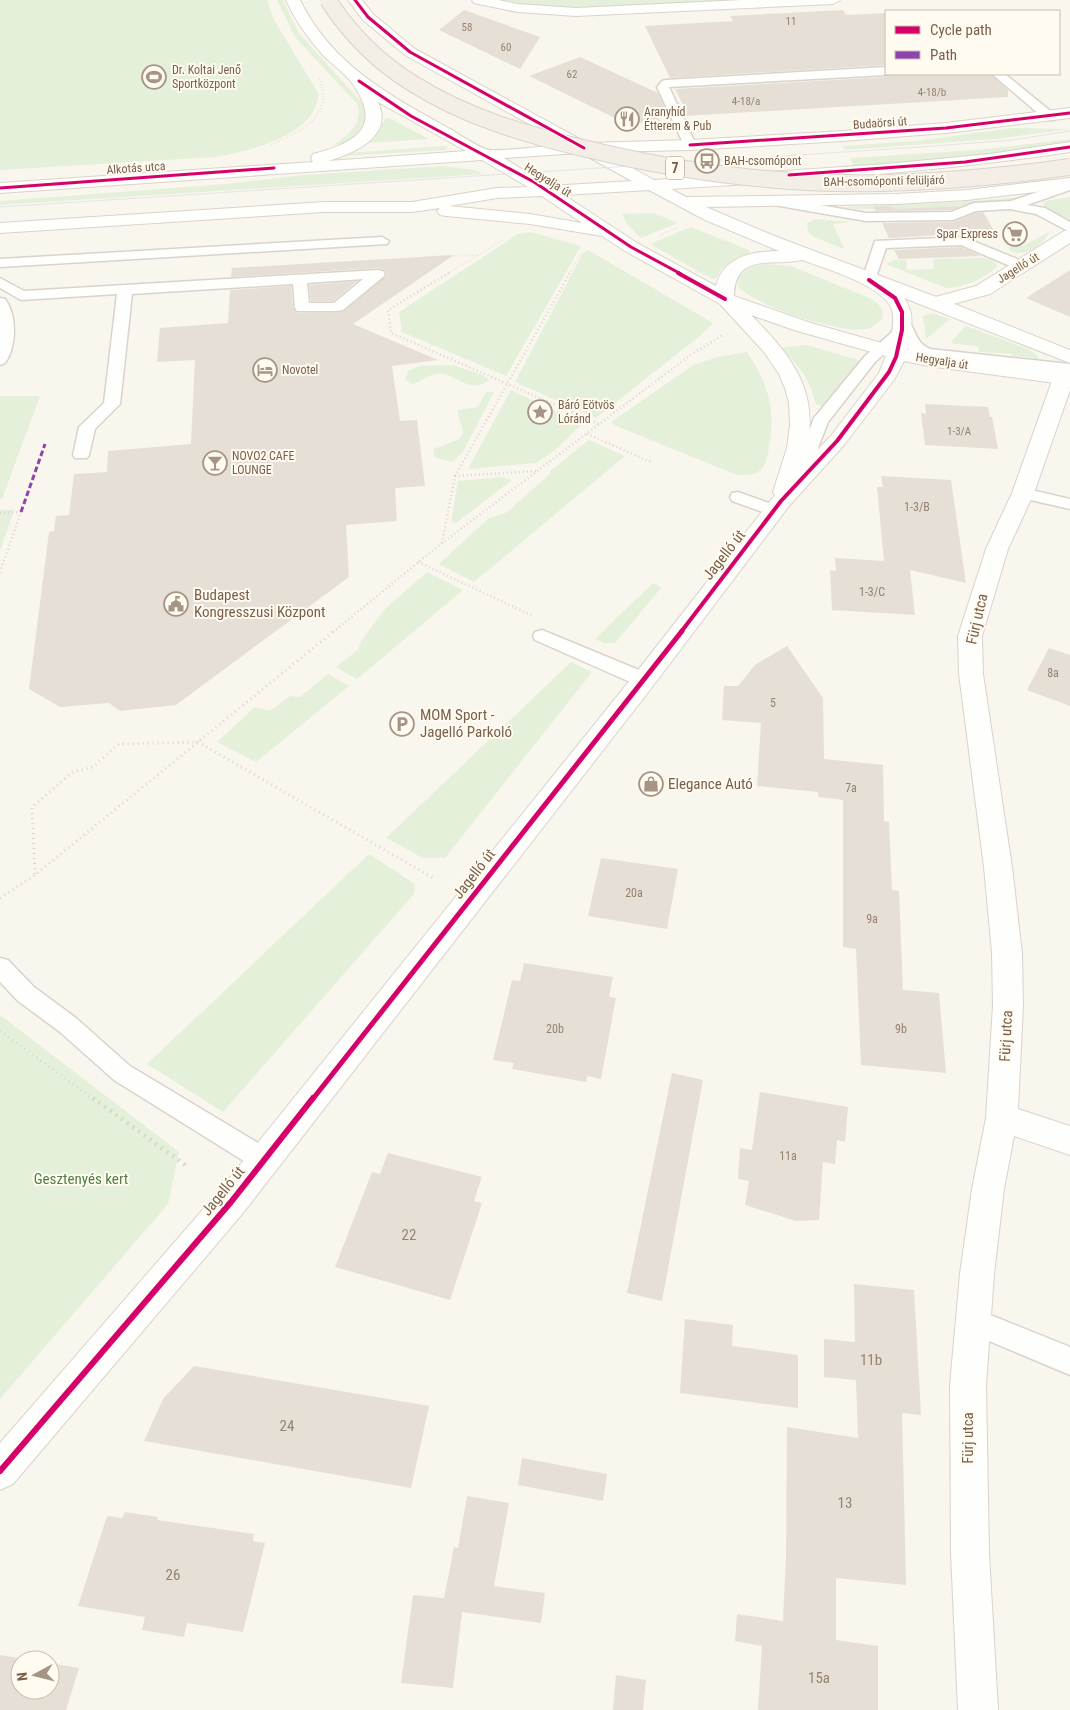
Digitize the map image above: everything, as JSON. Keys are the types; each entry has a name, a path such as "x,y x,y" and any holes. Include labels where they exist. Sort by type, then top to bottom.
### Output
{"main road":[{"name":"Hegyalja út","path":"293,0 302,21 314,37 342,67 359,81 404,112 485,155 551,172 572,206 611,234 725,299 804,327 928,360 1068,375"},
{"name":"BAH-csomóponti felüljáró","path":"328,0 352,34 371,53 414,84 467,111 496,122 530,134 608,156 728,175 849,183 912,183 974,179 1070,167"},
{"path":"355,0 368,17 410,52 444,72 542,122 584,148 714,218 1070,357"},
{"path":"479,0 517,8 576,12 833,0"},
{"path":"274,168 330,155 346,148 370,130 375,120 373,107 359,81"},
{"name":"Budaörsi út","path":"584,148 690,145 918,130 1070,114"},
{"path":"542,122 551,172"},
{"path":"611,234 603,218 608,199 630,173 654,160 690,145"},
{"path":"653,185 961,162 1070,147"},
{"name":"Alkotás utca","path":"0,228 324,207 412,207 497,194 551,172 584,148"},
{"name":"Alkotás utca","path":"0,188 485,155 551,172 608,199 653,185"},
{"path":"789,175 774,186 775,215 808,256"},
{"path":"647,203 682,202 775,215 941,196 1070,185"},
{"path":"412,207 500,209 572,206 608,199"},
{"path":"412,207 539,220 591,228 611,234"},
{"name":"Jagelló út","path":"935,303 983,290 1070,235"},
{"path":"725,299 724,288 729,271 738,265 760,258 779,255 808,256"},
{"path":"869,280 887,291 896,300 903,315 904,325"},
{"name":"Jagelló út","path":"725,299 768,344 784,368 799,402 800,420 796,454 784,498"},
{"name":"Jagelló út","path":"0,1470 231,1202 644,680 784,498 837,441 894,366 889,351 904,325"},
{"name":"Fürj utca","path":"978,1710 970,1553 968,1384 977,1274 988,1189 1002,1118 1008,1005 1007,952 998,867 970,655 970,636 997,549 1022,493 1060,390 1068,375"},
{"path":"1002,1118 1070,1141"}],"lane":[{"path":"690,145 663,87 666,84 885,71"},
{"path":"999,75 1050,117"},
{"path":"1012,205 1070,185"},
{"path":"775,215 952,216 974,207 1012,205 1040,211 1070,228"},
{"path":"866,217 880,244 869,280"},
{"path":"0,264 382,241"},
{"path":"880,244 963,241 1022,266"},
{"path":"0,282 22,296 378,274 338,307 302,308 300,279"},
{"path":"81,455 87,427 112,404 125,290"},
{"path":"0,302 4,305 7,314 0,360"},
{"name":"Hegyalja út","path":"904,325 912,346 919,351 1068,375"},
{"path":"1022,493 1070,504"},
{"path":"738,497 784,498"},
{"path":"542,636 644,680"},
{"path":"0,967 26,994 68,1025 122,1074 264,1160"},
{"path":"974,1320 1070,1361"}],"path":[{"path":"274,143 294,134 315,117 323,102 319,76"},
{"path":"656,236 683,226"},
{"path":"495,246 388,310 391,333 599,424"},
{"path":"442,543 454,476 509,383 582,251"},
{"path":"424,256 480,255"},
{"path":"0,898 35,875 442,543 692,354 724,334"},
{"path":"587,434 651,462"},
{"path":"454,476 538,471"},
{"path":"0,512 21,512 0,572"},
{"path":"418,562 536,617"},
{"path":"35,875 32,807 73,772 93,767 119,744 198,742 433,878"},
{"path":"0,1031 188,1167"}],"green space":[{"name":"Dr. Koltai Jenő Sportközpont","path":"0,0 267,0 274,20 318,93 315,108 307,120 294,131 279,139 245,151 215,157 0,170"},
{"path":"277,0 283,0 298,32 364,105 365,112 362,126 347,141 333,145 353,129 358,118 358,105 295,37"},
{"path":"503,0 741,0 575,8 525,5"},
{"path":"386,118 429,139 366,143 380,129"},
{"path":"1013,128 1070,129 995,139 845,150 842,146 916,141"},
{"path":"1070,139 1070,143 935,160 854,166 850,158 978,150"},
{"path":"447,147 446,150 341,156 348,153"},
{"path":"443,166 475,170 483,174 0,205 0,201 227,184 304,175"},
{"path":"1021,197 988,203 934,208 856,209 843,207 960,202"},
{"path":"1070,197 1070,220 1046,208 1043,204 1045,201"},
{"path":"653,213 678,223 641,238 627,224 622,214"},
{"path":"815,219 852,222 833,224 844,249 814,237 808,232 807,223"},
{"path":"691,227 749,250 750,253 727,265 716,278 712,279 650,244"},
{"path":"531,232 581,246 506,376 402,332 399,312 518,234"},
{"path":"1049,232 1043,242 1028,251 1022,253 1011,252 1008,247 1023,246"},
{"path":"588,250 713,323 701,335 596,418 515,382 583,253"},
{"path":"982,258 997,264 996,268 985,276 953,288 946,288 886,264 895,260 906,260 907,270 934,269 933,259"},
{"path":"765,264 791,266 869,298 880,306 883,315 882,319 874,326 866,329 838,327 799,317 761,302 738,286 739,276 751,267"},
{"path":"933,313 950,319 926,339 923,316"},
{"path":"966,326 1028,349 1037,355 1039,359 1034,360 1034,358 1012,356 1012,354 979,352 978,346 954,344 951,342"},
{"path":"807,345 861,361 822,406 816,404 803,373 780,348"},
{"path":"747,352 765,386 771,409 771,433 768,454 764,465 756,473 737,475 614,425 611,422 692,366 717,357"},
{"path":"453,365 482,375 489,380 477,386 467,384 444,374 436,374 413,384 405,380 408,371 420,366"},
{"path":"511,390 576,421 580,426 554,451 536,463 468,469"},
{"path":"486,392 494,392 463,452 452,462 434,457 434,449 459,439 463,434 458,410 478,407"},
{"path":"0,396 40,396 2,499 0,499"},
{"path":"589,440 625,456 474,582 439,564 489,518 506,513 550,474 550,471"},
{"path":"502,477 512,480 456,523 451,522 458,481"},
{"path":"0,510 14,510 0,551"},
{"path":"427,572 463,590 357,679 336,667 358,650 362,640 385,609"},
{"path":"653,583 661,588 615,643 604,643 595,639"},
{"path":"571,662 592,672 445,858 423,858 386,838"},
{"path":"328,674 349,686 256,762 217,742 255,707 270,711 290,696 300,697"},
{"path":"369,854 415,884 414,894 223,1112 147,1064"},
{"name":"Gesztenyés kert","path":"0,1015 179,1152 168,1204 0,1399"}],"building":[{"path":"464,10 540,37 520,69 439,30"},
{"path":"843,10 846,15 885,13 885,65 670,78 645,26 733,21 730,16"},
{"path":"580,57 658,93 669,117 658,118 660,121 633,123 621,121 529,76"},
{"path":"889,75 991,75 1008,90 1008,97 685,116 678,103 683,105 675,89 886,77"},
{"path":"874,206 888,206 895,209 961,206 951,210 876,211"},
{"path":"983,212 995,232 889,238 882,223 953,222"},
{"path":"961,247 981,256 899,259 894,250"},
{"name":"Budapest Kongresszusi Központ","path":"454,255 353,324 438,360 392,366 400,421 417,420 425,486 395,488 397,521 346,525 349,577 176,705 120,711 109,703 60,707 29,689 49,532 54,531 56,516 69,515 74,474 107,472 108,451 191,444 195,360 157,362 160,328 228,323 230,290 291,286 293,308 297,313 343,312 387,275 385,270 378,268 231,277 232,268"},
{"path":"1070,270 1070,317 1026,298"},
{"path":"357,281 333,301 311,301 309,285"},
{"path":"925,404 988,407 990,417 992,417 998,449 925,445 921,413 926,414"},
{"path":"881,476 951,480 966,583 910,570 915,615 832,610 830,570 836,571 835,558 884,561 877,487 883,487"},
{"path":"787,646 823,698 824,759 883,765 884,821 889,822 892,890 899,891 903,990 939,993 946,1073 861,1065 856,949 843,947 843,800 818,797 818,792 757,786 761,723 722,720 724,686 738,686 755,665"},
{"path":"1049,648 1070,655 1070,706 1027,690"},
{"path":"601,858 678,869 667,929 588,916"},
{"path":"524,963 613,977 609,997 616,998 601,1079 587,1076 586,1082 512,1069 514,1063 493,1060 512,980 520,981"},
{"path":"672,1073 703,1080 662,1301 627,1293"},
{"path":"760,1092 848,1107 845,1142 837,1140 835,1164 823,1162 819,1220 796,1221 745,1205 749,1181 738,1179 740,1148 752,1150"},
{"path":"388,1153 482,1177 474,1201 482,1203 450,1300 335,1267 372,1172 380,1174"},
{"path":"854,1284 914,1290 921,1415 902,1413 906,1585 836,1578 836,1640 878,1646 878,1710 758,1710 762,1646 735,1641 737,1614 783,1621 786,1557 787,1427 858,1438 856,1380 824,1377 824,1339 855,1342"},
{"path":"685,1319 733,1325 732,1346 798,1355 798,1408 680,1393"},
{"path":"194,1366 429,1406 411,1488 144,1441 163,1399"},
{"path":"522,1458 607,1474 603,1501 518,1485"},
{"path":"467,1496 509,1503 494,1586 545,1593 541,1623 462,1612 453,1688 401,1683 413,1595 444,1598 454,1547 458,1548"},
{"path":"125,1512 158,1517 157,1520 254,1534 253,1541 265,1543 243,1632 187,1623 184,1637 142,1630 145,1617 78,1606 107,1516 122,1518"},
{"path":"0,1655 10,1657 10,1700 60,1700 60,1665 79,1668 66,1710 0,1710"},
{"path":"616,1675 646,1680 643,1710 613,1710"}],"tram line":[{"path":"0,207 921,147 1012,140 1070,131"}],"marked path":[{"path":"21,512 45,444"}],"cycle path":[{"path":"355,0 368,17 410,52 584,148"},
{"path":"359,81 411,116 534,182 631,247 725,299"},
{"path":"690,145 946,128 1070,113"},
{"path":"789,175 965,162 1070,147"},
{"path":"0,188 274,168"},
{"path":"0,1471 231,1202 644,680 781,501 837,441 887,376 893,365 898,348 902,330 902,312 895,298 869,280"}],"place":[{"name":"Dr. Koltai Jenő Sportközpont","path":"154,77"},
{"name":"Aranyhíd Étterem & Pub","path":"627,119"},
{"name":"BAH-csomópont","path":"707,161"},
{"name":"Spar Express","path":"1015,234"},
{"name":"Novotel","path":"265,370"},
{"name":"Báró Eötvös Lóránd","path":"540,412"},
{"name":"NOVO2 CAFE LOUNGE","path":"215,463"},
{"name":"Budapest Kongresszusi Központ","path":"176,604"},
{"name":"MOM Sport - Jagelló Parkoló","path":"402,724"},
{"name":"Elegance Autó","path":"651,784"}]}
